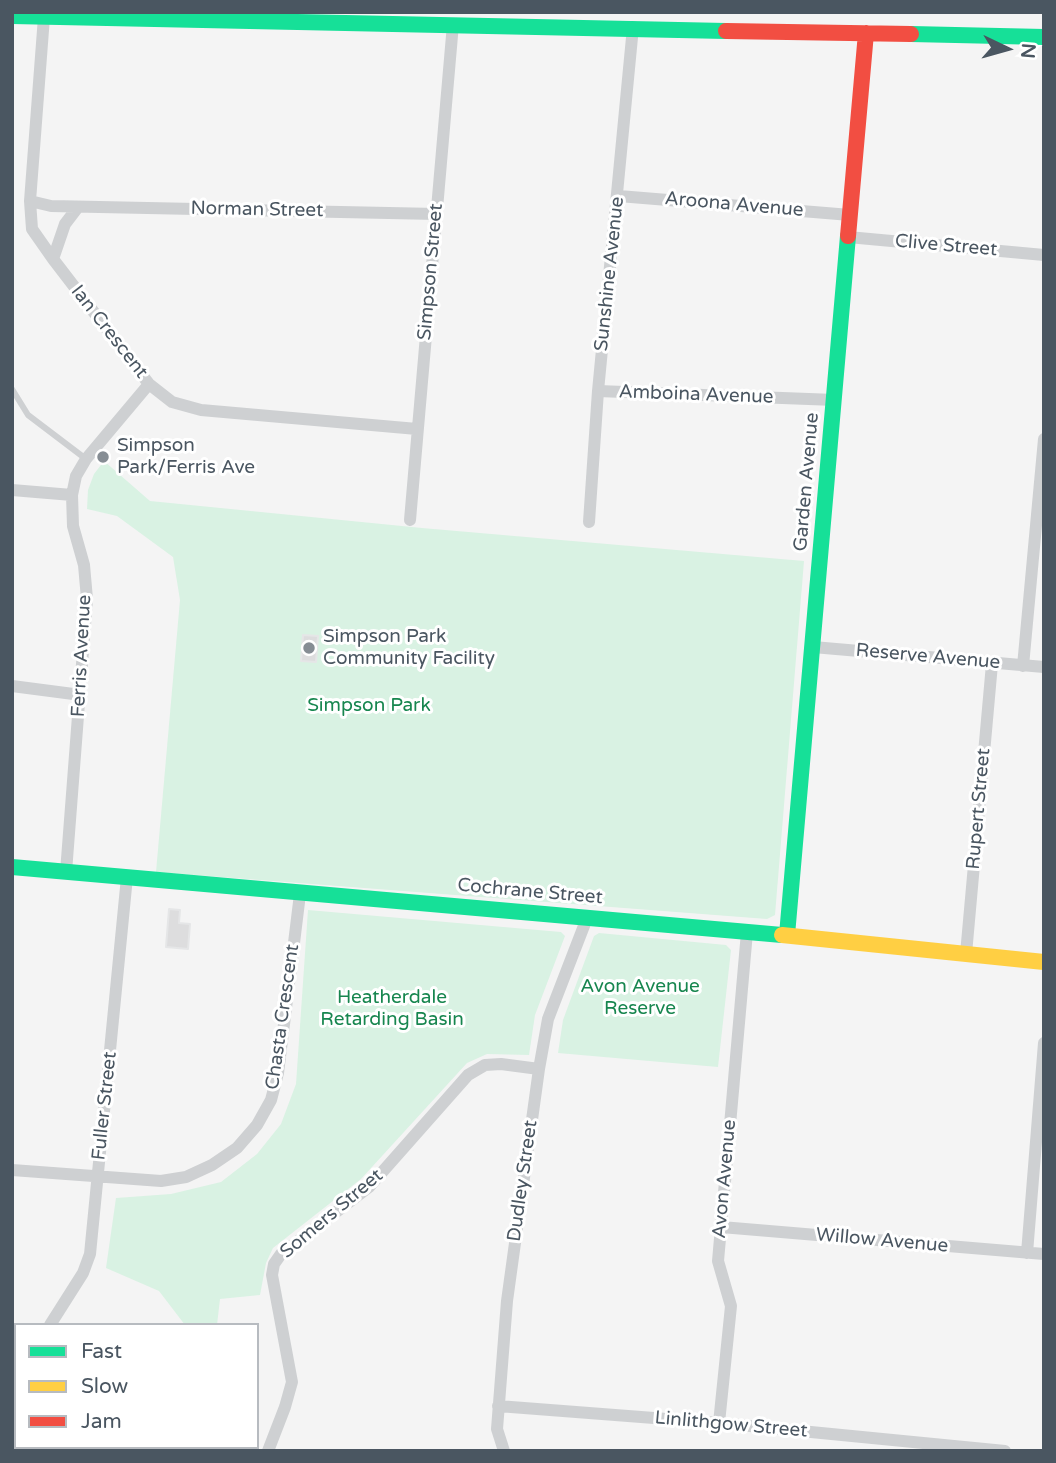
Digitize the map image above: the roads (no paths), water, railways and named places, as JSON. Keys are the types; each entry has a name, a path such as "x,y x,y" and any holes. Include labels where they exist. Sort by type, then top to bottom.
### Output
{"street":[{"path":"12,16 453,24 492,19 633,27 1044,37"},
{"name":"Ian Crescent","path":"44,17 30,201 32,229 149,384 172,402 201,410 418,429"},
{"name":"Simpson Street","path":"410,520 453,24"},
{"name":"Sunshine Avenue","path":"589,522 598,391 619,196 633,27"},
{"name":"Garden Avenue","path":"787,935 866,33"},
{"name":"Aroona Avenue","path":"619,196 850,215"},
{"name":"Norman Street","path":"30,201 51,206 78,207 437,214"},
{"path":"53,259 65,224 78,207"},
{"name":"Clive Street","path":"848,237 1044,255"},
{"name":"Ferris Avenue","path":"66,872 87,599 84,565 73,526 72,495 76,476 86,459 149,384"},
{"name":"Amboina Avenue","path":"598,391 835,400"},
{"path":"1023,666 1044,439"},
{"path":"12,490 72,495"},
{"name":"Reserve Avenue","path":"813,647 1044,667"},
{"name":"Rupert Street","path":"966,954 992,664"},
{"path":"12,686 81,695"},
{"name":"Cochrane Street","path":"12,867 787,935 1044,962"},
{"name":"Fuller Street","path":"51,1323 83,1273 90,1254 127,877"},
{"name":"Chasta Crescent","path":"12,1170 160,1181 186,1177 212,1166 237,1149 257,1125 271,1100 278,1073 300,894"},
{"name":"Dudley Street","path":"504,1451 497,1429 507,1301 539,1069 548,1019 587,918"},
{"name":"Avon Avenue","path":"719,1423 731,1306 718,1261 747,932"},
{"path":"1027,1252 1044,1043"},
{"name":"Somers Street","path":"268,1451 292,1382 272,1275 274,1264 281,1255 369,1188 468,1075 485,1065 501,1064 539,1069"},
{"name":"Willow Avenue","path":"721,1227 1044,1254"},
{"name":"Linlithgow Street","path":"498,1406 719,1423 1005,1451"}],"lane":[{"path":"12,389 28,415 86,459"}],"place":[{"name":"Simpson Park/Ferris Ave","path":"103,457"},
{"name":"Simpson Park Community Facility","path":"309,648"}],"park label":[{"name":"Simpson Park","path":"369,706"},
{"name":"Avon Avenue Reserve","path":"640,998"},
{"name":"Heatherdale Retarding Basin","path":"392,1009"}]}
